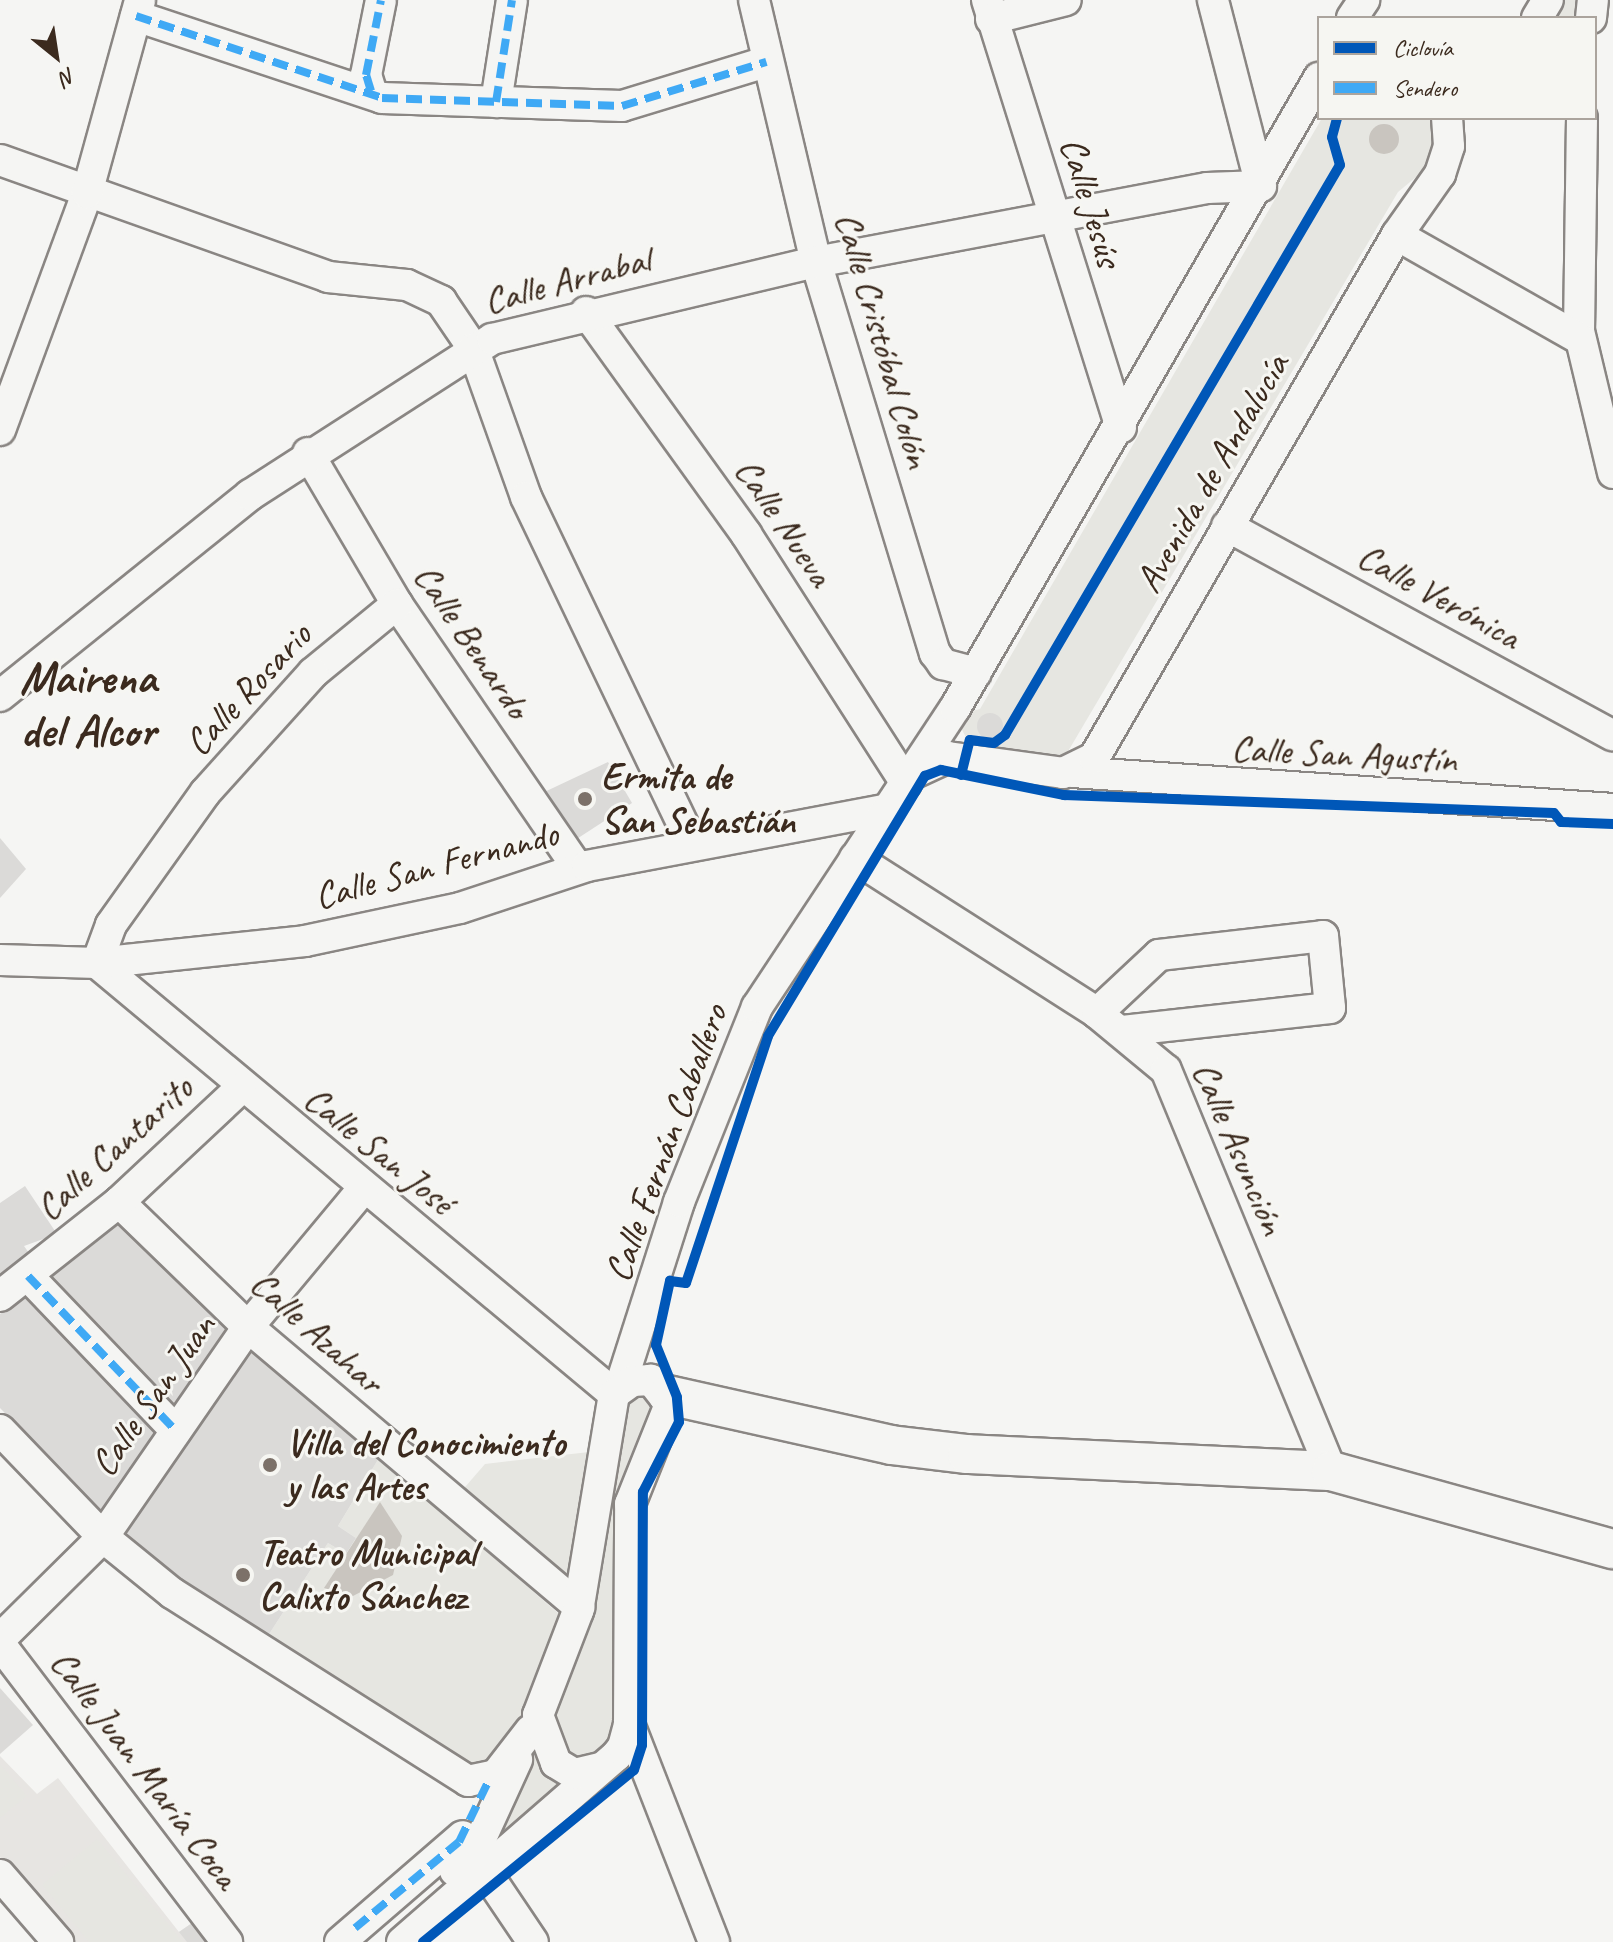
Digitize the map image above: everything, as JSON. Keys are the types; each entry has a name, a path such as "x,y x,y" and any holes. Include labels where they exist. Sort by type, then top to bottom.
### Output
{"main road":[{"path":"660,1388 891,1445 967,1454 1331,1471 1613,1549"}],"street":[{"path":"371,91 366,75 381,0"},
{"path":"496,102 512,0"},
{"name":"Calle Cristóbal Colón","path":"754,0 766,62 816,262 935,653 943,664 976,673"},
{"path":"989,9 1066,0"},
{"path":"1213,0 1261,186"},
{"path":"0,430 87,193 138,8 371,91 382,98 622,106 766,62"},
{"name":"Calle Jesús","path":"989,9 1121,428"},
{"path":"909,779 955,708 1121,428 1295,127 1317,82"},
{"path":"1295,127 1317,98"},
{"name":"Avenida de Andalucía","path":"1072,772 1100,749 1397,235 1446,160 1447,120"},
{"path":"1582,120 1580,339 1613,473"},
{"path":"0,160 328,277 419,289 441,301 473,348 526,497 692,844"},
{"name":"Calle Arrabal","path":"0,696 308,453 473,348 586,312 816,262 1207,188 1261,186"},
{"path":"1397,235 1580,339"},
{"name":"Calle Nueva","path":"586,312 738,522 909,779"},
{"name":"Calle Benardo","path":"308,453 397,604 578,868"},
{"name":"Calle Verónica","path":"1227,526 1613,736"},
{"name":"Calle Rosario","path":"97,963 111,925 215,782 313,673 397,604"},
{"path":"955,708 955,731 974,759"},
{"path":"909,779 937,759 974,759 1072,772"},
{"name":"Calle San Agustín","path":"1072,772 1613,809"},
{"name":"Calle Fernán Caballero","path":"473,1865 534,1723 579,1607 617,1390 645,1322 679,1202 741,1038 909,779"},
{"name":"Calle San Fernando","path":"0,960 97,963 305,941 460,908 578,868 889,809"},
{"name":"Calle Asunción","path":"855,858 1108,1022 1175,1084 1331,1471"},
{"path":"1323,936 1330,1008 1108,1022 1159,955 1323,936"},
{"name":"Calle San José","path":"97,963 363,1189 617,1390"},
{"name":"Calle Cantarito","path":"0,1296 119,1202 241,1088"},
{"name":"Calle San Juan","path":"0,1641 103,1537 248,1327 363,1189"},
{"name":"Calle Azahar","path":"119,1202 248,1327 579,1607"},
{"path":"28,1276 176,1431"},
{"path":"645,1322 665,1426 639,1468 630,1504 629,1724 714,1942"},
{"path":"617,1390 660,1388"},
{"path":"0,1430 103,1537 269,1661 468,1781 489,1780"},
{"name":"Calle Juan María Coca","path":"0,1641 227,1942"},
{"path":"359,1937 459,1842 489,1780 534,1723 556,1763 574,1774 603,1766 651,1781"},
{"path":"359,1937 473,1865 603,1766 629,1724"},
{"path":"402,1942 429,1932 473,1865"},
{"path":"473,1865 533,1942"},
{"path":"0,1875 58,1942"}],"shaded area":[{"path":"1553,0 1586,0 1582,16 1543,16"},
{"path":"1321,120 1433,120 1433,163 1398,192 1060,765 970,745 960,726 964,713 980,709"},
{"path":"1384,124 1395,128 1399,139 1395,150 1384,154 1373,150 1369,139 1373,128"},
{"path":"632,1390 656,1398 618,1737 588,1762 565,1757 549,1709 615,1421"},
{"path":"589,1452 569,1575 559,1577 459,1494 485,1464"},
{"path":"379,1458 566,1620 506,1754 480,1777 264,1642 328,1543 346,1554 356,1538 338,1526"},
{"path":"380,1502 402,1536 393,1575 353,1596 324,1588"},
{"path":"530,1744 540,1762 571,1781 490,1847"},
{"path":"0,1756 37,1794 58,1778 179,1932 195,1921 210,1942 75,1942 0,1857"},
{"path":"0,1764 27,1796 0,1818"},
{"path":"97,1839 183,1942 89,1942 42,1885"}],"building":[{"path":"990,713 999,717 1003,726 999,735 990,739 981,735 977,726 981,717"},
{"name":"Ermita de San Sebastián","path":"608,762 632,803 569,844 538,795"},
{"path":"0,838 26,869 0,898"},
{"path":"25,1186 57,1234 24,1246 29,1253 0,1275 0,1203"},
{"path":"119,1222 231,1329 173,1414 46,1281"},
{"path":"31,1291 163,1431 104,1514 0,1408 0,1314"},
{"name":"Villa del Conocimiento y las Artes","path":"248,1346 379,1458 338,1526 356,1538 346,1554 328,1543 264,1642 119,1530"},
{"path":"0,1688 33,1725 0,1754"},
{"path":"195,1921 210,1942 187,1942 179,1932"}],"marked path":[{"path":"371,91 366,75 381,0"},
{"path":"496,102 512,0"},
{"path":"136,16 382,98 622,106 766,62"},
{"path":"28,1276 176,1431"},
{"path":"355,1928 459,1842 489,1780"}],"cycle path":[{"path":"961,775 970,740 994,743 1005,735 1340,165 1332,137 1336,120"},
{"path":"423,1942 634,1770 642,1745 643,1492 679,1422 677,1397 656,1345 670,1281 686,1283 768,1036 925,776 941,770 1064,795 1554,813 1561,822 1613,824"}],"place":[{"name":"Ermita de San Sebastián","path":"585,799"},
{"name":"Villa del Conocimiento y las Artes","path":"270,1465"},
{"name":"Teatro Municipal Calixto Sánchez","path":"243,1575"}],"district":[{"name":"Mairena del Alcor","path":"88,706"}]}
